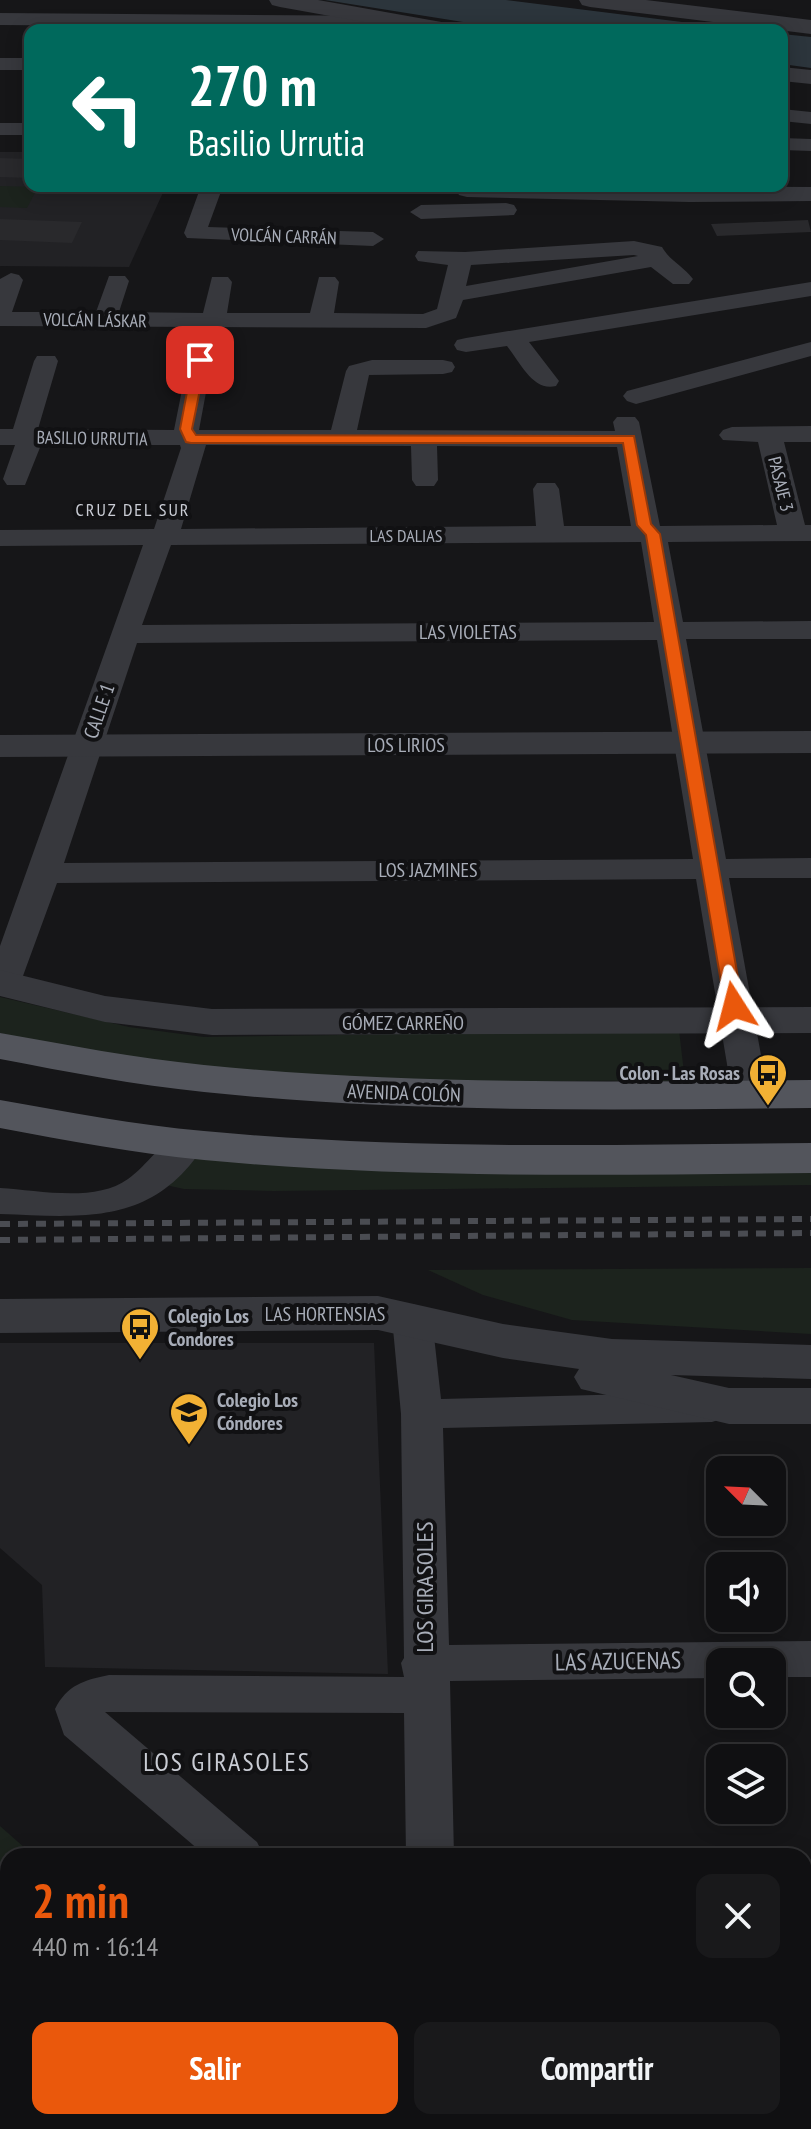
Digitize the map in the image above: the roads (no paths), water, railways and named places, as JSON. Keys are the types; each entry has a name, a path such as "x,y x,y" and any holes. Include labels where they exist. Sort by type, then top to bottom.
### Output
{"main road":[{"name":"AVENIDA COLÓN","path":"0,1046 121,1070 306,1090 491,1096 811,1094"},
{"path":"0,1114 109,1135 275,1154 395,1159 811,1158"}],"street":[{"path":"280,0 406,24"},
{"path":"590,0 786,24"},
{"path":"0,19 393,22"},
{"path":"788,24 811,27"},
{"path":"0,64 24,64"},
{"path":"788,75 811,77"},
{"path":"788,116 811,118"},
{"path":"0,129 24,129"},
{"path":"788,144 811,145"},
{"name":"VOLCÁN CARRÁN","path":"210,192 195,233 373,239"},
{"path":"462,212 466,192"},
{"path":"594,192 811,194"},
{"path":"421,212 664,202 690,195"},
{"path":"465,259 460,264 453,295 645,248"},
{"path":"426,256 465,259 645,248 681,279"},
{"path":"0,312 11,280"},
{"path":"105,320 117,281"},
{"path":"214,321 220,282"},
{"path":"321,322 327,282"},
{"path":"466,345 666,312 712,308 811,289"},
{"name":"VOLCÁN LÁSKAR","path":"0,319 382,322 439,318 448,313 453,295"},
{"path":"531,360 690,318 712,308"},
{"path":"513,337 547,381"},
{"path":"636,396 680,383 737,383 807,351"},
{"name":"CALLE 1","path":"1,983 44,873 153,551 163,537 194,448 186,429 200,360"},
{"path":"16,479 28,444 25,427 46,361"},
{"path":"342,440 358,371 372,367 443,367"},
{"path":"473,409 473,440"},
{"name":"BASILIO URRUTIA","path":"0,437 473,440 628,431 644,525 653,534"},
{"path":"732,435 811,434"},
{"name":"PASAJE 3","path":"769,435 802,533"},
{"path":"424,440 425,480"},
{"path":"546,489 551,535"},
{"name":"LAS DALIAS","path":"0,538 802,533"},
{"path":"653,534 750,1094"},
{"name":"LAS VIOLETAS","path":"125,634 811,630"},
{"name":"LOS LIRIOS","path":"0,746 811,742"},
{"name":"LOS JAZMINES","path":"44,873 811,868"},
{"name":"GÓMEZ CARREÑO","path":"1,983 105,1009 212,1022 811,1020"},
{"path":"0,1201 88,1202 121,1198 144,1185 185,1146"},
{"name":"LAS HORTENSIAS","path":"0,1316 362,1312 412,1318 503,1341 651,1359 811,1362"},
{"name":"LOS GIRASOLES","path":"412,1318 422,1414 430,1848"},
{"name":"LAS HORTENSIAS","path":"503,1341 575,1371 729,1406"},
{"name":"LAS HORTENSIAS","path":"422,1414 811,1406"},
{"name":"LAS AZUCENAS","path":"231,1848 81,1722 78,1709 83,1703 109,1693 811,1659"}],"railway":[{"path":"0,1224 811,1219"},
{"path":"0,1240 811,1233"}],"place":[{"name":"Colon - Las Rosas","path":"768,1107"},
{"name":"Colegio Los Condores","path":"140,1361"},
{"name":"Colegio Los Cóndores","path":"189,1446"}],"district":[{"name":"CRUZ DEL SUR","path":"133,509"},
{"name":"LOS GIRASOLES","path":"227,1761"}]}
